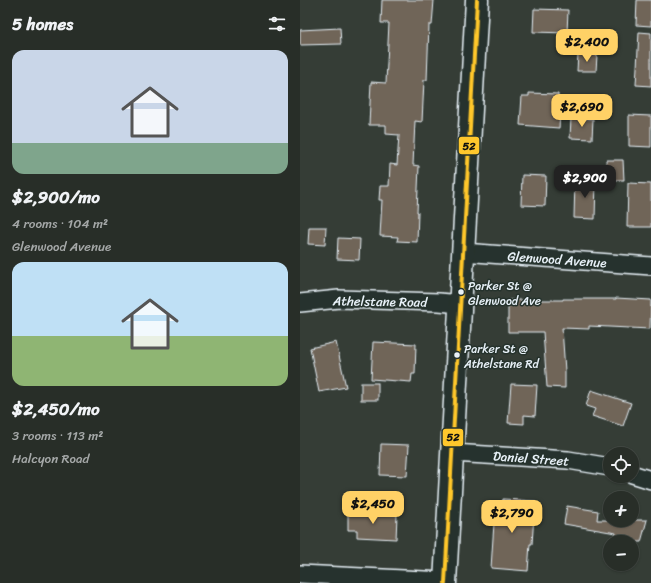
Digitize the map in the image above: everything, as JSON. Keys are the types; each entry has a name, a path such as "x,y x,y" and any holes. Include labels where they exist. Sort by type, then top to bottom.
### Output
{"main road":[{"path":"445,582 477,0"}],"street":[{"name":"Glenwood Avenue","path":"463,252 651,266"},
{"name":"Athelstane Road","path":"300,303 339,299 460,304"},
{"name":"Daniel Street","path":"452,453 568,460 603,466"},
{"path":"639,476 651,480"},
{"path":"300,574 445,582"}],"building":[{"path":"382,0 434,0 432,25 429,25 427,80 424,80 422,122 415,121 413,165 419,166 417,242 397,241 398,237 380,236 382,200 379,200 380,186 389,186 390,164 397,165 399,135 386,134 386,125 369,125 371,82 386,83 389,23 381,23"},
{"path":"637,0 651,0 651,26 636,25"},
{"path":"534,9 568,10 567,33 533,32"},
{"path":"340,28 341,44 300,45 300,30"},
{"path":"639,32 651,33 651,86 636,85"},
{"path":"578,54 597,55 596,71 577,71"},
{"path":"529,93 558,94 558,100 561,100 559,128 520,125 522,96 529,96"},
{"path":"629,115 651,116 651,147 629,146"},
{"path":"571,118 593,119 592,139 570,138"},
{"path":"606,160 623,160 624,180 607,180"},
{"path":"522,175 546,176 545,206 521,205"},
{"path":"575,180 596,180 595,219 574,218"},
{"path":"628,183 651,184 651,227 627,227"},
{"path":"309,227 326,227 325,245 308,244"},
{"path":"338,238 360,239 359,260 337,259"},
{"path":"616,298 651,300 650,329 589,326 589,329 562,328 565,388 547,387 543,332 508,332 508,300"},
{"path":"336,342 346,387 319,392 310,348"},
{"path":"373,342 416,344 415,374 412,374 411,382 371,379"},
{"path":"361,383 378,383 378,400 361,400"},
{"path":"511,384 537,385 535,416 524,415 524,424 508,423"},
{"path":"591,390 631,403 623,426 592,416 595,409 586,406"},
{"path":"381,444 409,445 407,476 380,475"},
{"path":"503,499 535,501 532,544 530,544 528,571 491,568 494,523 492,523 493,503 502,504"},
{"path":"567,506 598,511 597,520 603,520 603,527 639,527 639,520 647,520 641,542 639,542 639,535 616,535 616,533 564,524"},
{"path":"348,513 397,515 396,539 357,537 357,530 348,530"}],"transit line":[{"name":"52","path":"445,583 477,0"}],"place":[{"name":"Parker St @ Glenwood Ave","path":"461,292"},
{"name":"Parker St @ Athelstane Rd","path":"457,355"}]}
